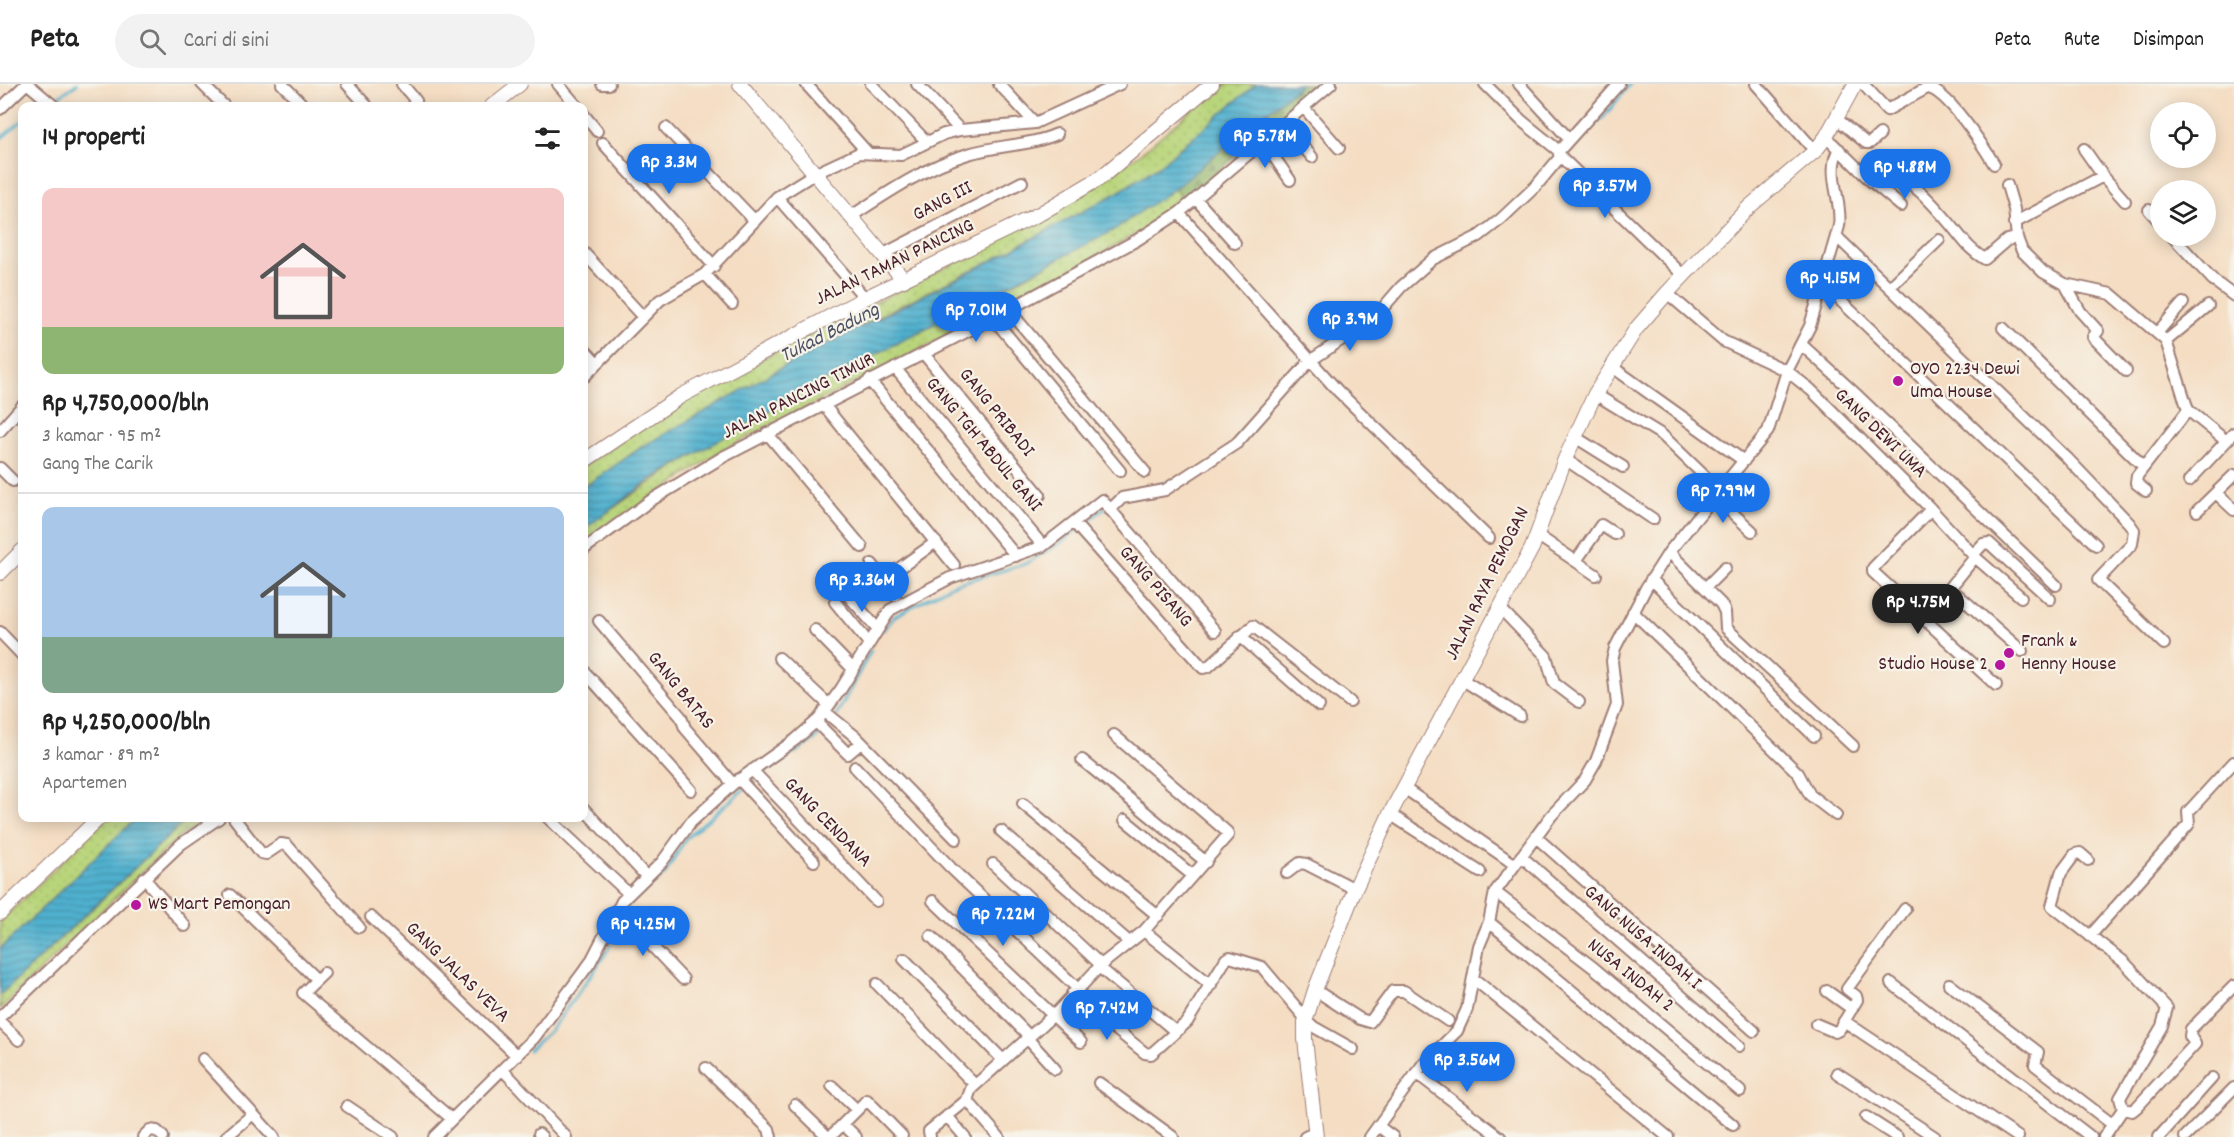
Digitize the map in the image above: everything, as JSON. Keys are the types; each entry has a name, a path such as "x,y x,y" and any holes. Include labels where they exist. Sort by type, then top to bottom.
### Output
{"street":[{"path":"0,109 27,84 48,102"},
{"path":"202,84 220,102"},
{"path":"282,84 300,102"},
{"path":"347,84 363,102"},
{"path":"402,84 414,96 415,102"},
{"path":"497,102 520,84"},
{"path":"558,84 574,102"},
{"path":"602,84 609,84"},
{"path":"740,84 904,280"},
{"path":"806,84 868,153"},
{"path":"871,84 927,142"},
{"path":"917,84 960,130"},
{"path":"999,84 1035,123"},
{"path":"588,372 660,300 710,270 777,197 814,174 848,157 868,153 901,155 927,142 960,130 1035,123 1120,84"},
{"name":"JALAN TAMAN PANCING","path":"588,458 681,396 866,298 1041,213 1100,178 1212,84"},
{"name":"JALAN PANCING TIMUR","path":"588,546 650,501 767,433 1009,310 1137,240 1196,200 1331,84"},
{"path":"1485,84 1522,122 1560,153 1684,276"},
{"path":"1519,84 1569,139"},
{"path":"1107,506 1122,498 1165,490 1237,443 1309,358 1375,317 1401,287 1433,259 1479,236 1502,219 1536,186 1569,139 1619,84"},
{"path":"1756,84 1815,151"},
{"name":"JALAN RAYA PEMOGAN","path":"1312,1135 1306,1021 1315,990 1355,889 1390,814 1501,609 1538,535 1565,459 1596,394 1611,366 1640,323 1667,293 1749,207 1815,151 1833,143 1836,118 1855,84"},
{"path":"1863,84 1887,110 1927,88 1934,90 1959,115 1994,164"},
{"path":"1304,108 1339,148"},
{"path":"1836,118 1866,143 1870,143 1880,134"},
{"path":"588,120 597,131"},
{"path":"1284,124 1312,157"},
{"path":"666,128 755,221"},
{"path":"850,218 894,189 967,154 1040,142 1058,135"},
{"path":"1263,141 1290,180"},
{"path":"603,143 710,270 732,304"},
{"path":"1833,143 1871,181 1901,206"},
{"path":"1370,1137 1416,1073 1457,1031 1467,1009 1479,946 1489,922 1495,892 1514,860 1585,780 1596,761 1617,705 1612,661 1615,648 1651,579 1714,488 1768,431 1787,371 1802,345 1824,285 1836,236 1840,218 1833,163 1833,143"},
{"path":"2084,149 2103,176 2126,201"},
{"path":"1871,181 1882,170 1891,171 1929,202 1971,249 1984,259 2007,240 2017,238"},
{"path":"2014,223 2103,176"},
{"name":"GANG III","path":"882,255 1022,182"},
{"path":"2007,186 2011,195 2017,238 2031,262 2065,284 2111,294 2157,333 2166,341 2188,410 2229,436 2189,481"},
{"path":"777,197 866,298"},
{"path":"1196,200 1235,243"},
{"path":"1179,213 1309,358 1489,538"},
{"path":"1836,236 2067,458 2129,523 2134,530 2132,544 2098,580 2164,644"},
{"path":"1890,287 1940,240"},
{"path":"2181,246 2214,281 2234,296"},
{"path":"588,256 642,316"},
{"path":"2065,284 2080,311 2098,331 2093,337 2126,371"},
{"path":"1824,285 2096,545"},
{"name":"GANG DEWI UMA","path":"1667,293 1723,341 1787,371 1810,390 1931,509 1974,556 2021,597"},
{"path":"2157,333 2182,303"},
{"path":"2166,341 2208,306"},
{"path":"1009,310 1145,472"},
{"path":"993,318 1120,471"},
{"path":"2003,328 2143,466"},
{"path":"1802,345 2056,585"},
{"path":"588,353 597,363"},
{"name":"GANG PRIBADI","path":"924,354 1040,495"},
{"path":"1611,366 1741,458"},
{"name":"GANG TGH ABDUL GANI","path":"895,368 1043,546"},
{"path":"869,380 1016,556"},
{"path":"1596,394 1662,435 1685,455 1752,531"},
{"path":"823,404 954,565"},
{"path":"2146,491 2136,481 2143,466 2188,410"},
{"path":"0,431 18,411"},
{"path":"767,433 862,547"},
{"path":"1575,437 1623,467"},
{"path":"1565,459 1653,519"},
{"path":"0,468 13,481"},
{"path":"2197,511 2234,475"},
{"path":"2216,493 2234,510"},
{"path":"434,1137 504,1072 590,963 628,893 662,862 691,822 740,783 756,774 820,726 868,642 897,605 950,578 1043,546 1077,526 1092,505 1099,500 1107,506 1215,631"},
{"path":"1931,509 1873,568 1873,572 1996,685"},
{"path":"1576,561 1601,525 1615,534"},
{"name":"GANG PISANG","path":"1077,526 1203,668 1208,667 1240,636"},
{"path":"1538,535 1596,575"},
{"path":"883,580 936,542"},
{"path":"2022,651 1950,588 1983,544 1989,543 2050,599"},
{"path":"1669,552 1721,604 1725,612 1726,628 1853,746"},
{"path":"0,573 18,555"},
{"path":"872,564 895,595"},
{"path":"1706,587 1725,568"},
{"path":"1651,579 1814,736"},
{"path":"844,591 877,628"},
{"path":"835,602 868,642"},
{"path":"1501,609 1546,656 1554,683 1579,702"},
{"path":"1633,612 1798,773 1812,797 1836,815"},
{"name":"GANG BATAS","path":"599,621 681,717 686,728 814,861"},
{"path":"1319,706 1240,636 1249,627 1258,628 1350,702"},
{"path":"815,630 852,668"},
{"path":"0,632 18,651"},
{"path":"779,658 829,713 956,839"},
{"path":"588,675 691,790"},
{"path":"1463,680 1520,716"},
{"path":"820,726 848,754 861,743"},
{"path":"930,1137 929,1131 966,1100 968,1092 1002,1059 1053,1015 1100,966 1128,941 1144,931 1228,835 1114,735"},
{"path":"1082,760 1206,862"},
{"path":"2090,936 2189,824 2188,812 2234,762"},
{"path":"855,767 951,868 1075,991 1146,1054 1154,1052 1187,1022 1228,957 1262,967 1306,1021 1353,1049"},
{"name":"GANG CENDANA","path":"756,774 876,901"},
{"name":"GANG NUSA INDAH I","path":"1404,788 1514,860 1739,1046"},
{"path":"1023,804 1158,916"},
{"path":"588,813 646,876"},
{"path":"1390,814 1480,872"},
{"path":"1125,820 1192,875"},
{"path":"0,913 95,822"},
{"path":"0,1017 180,844 213,822"},
{"path":"237,822 261,853 266,854 281,844 287,845 359,927"},
{"path":"553,822 628,893"},
{"path":"1001,831 1128,941"},
{"path":"1536,837 1754,1031"},
{"path":"2088,860 2080,853 2075,854 2061,873 2052,904 2054,909 2124,962 2167,1008 2162,1026 2120,1098 2123,1109"},
{"path":"1287,873 1300,863 1355,889"},
{"path":"993,864 1100,966 1176,1032"},
{"path":"144,878 185,926"},
{"name":"NUSA INDAH 2","path":"1495,892 1594,968 1740,1091"},
{"path":"230,895 320,976 303,993 452,1119"},
{"path":"933,901 1081,1042"},
{"path":"1816,1024 1836,1032 1852,1009 1856,996 1847,989 1905,909"},
{"path":"619,912 683,979"},
{"name":"GANG JALAS VEVA","path":"371,916 517,1056"},
{"path":"1489,922 1733,1125"},
{"path":"1144,931 1211,985"},
{"path":"931,936 1027,1036 1055,1069"},
{"path":"904,959 1002,1059"},
{"path":"1474,979 1668,1137"},
{"path":"1891,983 2091,1137"},
{"path":"877,984 975,1085"},
{"path":"1949,984 2038,1052 2035,1065 2112,1124"},
{"path":"2123,1109 2132,1111 2137,1107 2195,1044 2190,1036 2191,1029 2234,986"},
{"path":"1315,990 1360,1020 1370,1022 1393,991 1404,991 1448,1021"},
{"path":"1827,991 1852,1009"},
{"path":"1844,1021 2018,1137"},
{"path":"0,1022 19,1040"},
{"path":"203,1059 274,1137"},
{"path":"706,1068 769,1129 771,1137"},
{"path":"504,1072 566,1137"},
{"path":"1416,1073 1500,1137"},
{"path":"1837,1073 1935,1137"},
{"path":"2159,1137 2212,1078"},
{"path":"1100,1083 1173,1137"},
{"path":"832,1086 857,1110"},
{"path":"2185,1137 2234,1088"},
{"path":"795,1105 829,1137 867,1100 902,1136"},
{"path":"966,1100 999,1137"},
{"path":"347,1106 393,1137"},
{"path":"2104,1137 2123,1109"},
{"path":"226,1137 252,1114"},
{"path":"947,1116 964,1137"},
{"path":"1866,1117 1897,1137"},
{"path":"843,1124 856,1137"},
{"path":"1378,1126 1393,1137"},
{"path":"143,1137 154,1130 163,1137"}],"green space":[{"path":"1222,84 1256,84 1159,166 1117,193 987,263 889,311 642,447 588,484 588,463 666,410 800,339 957,262 1089,189 1140,154"},
{"path":"1301,84 1322,84 1185,199 1174,189"},
{"path":"1174,189 1185,199 1162,219 1053,282 721,451 588,541 588,526 714,442 795,396 1035,272 1129,218"},
{"path":"103,822 132,822 0,949 0,922"},
{"path":"184,822 201,822 183,834 148,866 0,1009 0,995"}],"water":[{"name":"Tukad Badung","path":"1256,84 1301,84 1174,189 1112,231 794,397 652,479 588,526 588,484 642,447 788,364 987,263 1117,193 1159,166"},
{"path":"132,822 184,822 0,995 0,949"}],"waterway":[{"path":"50,102 77,84"},
{"path":"1577,138 1603,118 1630,84"},
{"path":"0,139 18,124"},
{"path":"1150,488 1169,482"},
{"path":"884,630 895,616 952,585 1025,564 1059,544 1106,507"},
{"path":"836,716 871,650"},
{"path":"761,775 814,740 822,732"},
{"path":"529,1050 551,1030 596,968 608,950 618,920 631,901 665,874 686,838 756,779"}],"place":[{"name":"OYO 2234 Dewi Uma House","path":"1898,381"},
{"name":"Frank & Henny House","path":"2009,653"},
{"name":"Studio House 2","path":"2000,665"},
{"name":"WS Mart Pemongan","path":"136,905"}]}
